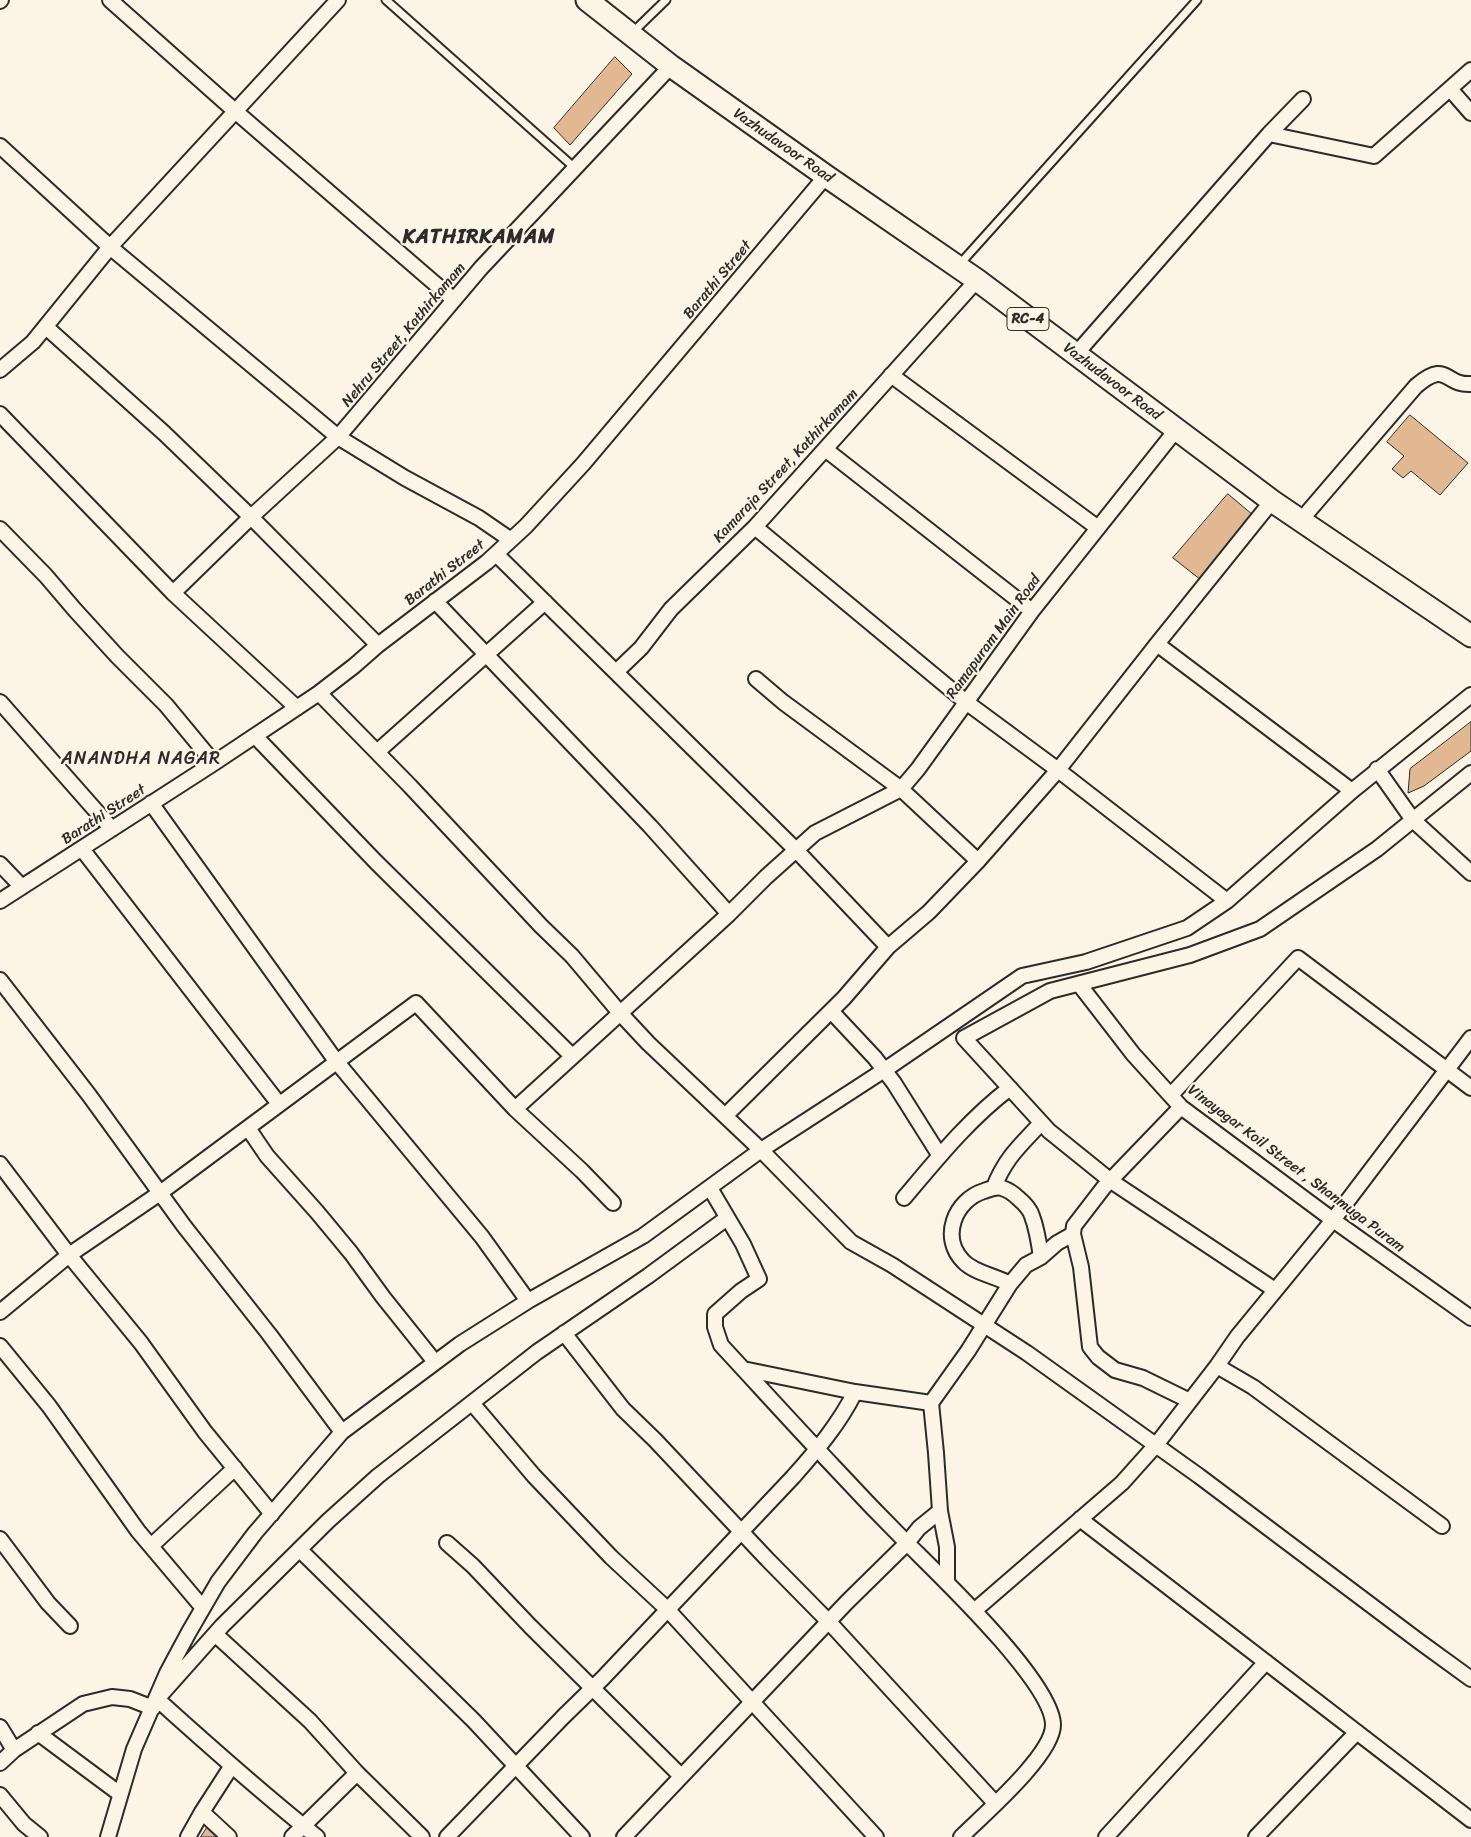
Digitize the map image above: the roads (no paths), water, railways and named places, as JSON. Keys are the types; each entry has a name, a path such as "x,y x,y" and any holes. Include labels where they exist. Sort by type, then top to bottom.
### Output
{"main road":[{"name":"Vazhudavoor Road","path":"587,0 671,66 976,280 1272,501 1471,636"}],"street":[{"path":"110,0 454,300"},
{"path":"0,370 33,342 110,247 338,0"},
{"name":"Nehru Street, Kathirkamam","path":"173,593 251,517 338,437 481,268 671,66"},
{"path":"1269,134 1374,156 1471,70"},
{"path":"1450,89 1471,113"},
{"path":"1076,354 1302,99"},
{"path":"0,146 110,247 338,437 405,478 478,518 511,540"},
{"name":"Barathi Street","path":"0,901 319,693 496,554 526,526 583,464 826,176"},
{"name":"Kamaraja Street, Kathirkamam","path":"616,672 641,648 671,610 755,527 976,280"},
{"path":"46,327 164,433 251,517 378,645"},
{"path":"1301,520 1416,386 1434,374 1442,374 1464,384 1471,384"},
{"path":"891,375 1098,528"},
{"path":"0,414 173,593 297,708"},
{"name":"Ramapuram Main Road","path":"515,1109 815,833 901,789 918,770 1032,610 1176,430"},
{"path":"825,449 1032,610"},
{"path":"726,1115 831,1011 888,947 929,912 978,861 1058,770 1272,501"},
{"path":"755,527 966,702 1058,770 1227,901"},
{"path":"0,529 46,576 117,656 166,704 214,763"},
{"path":"496,554 796,850 888,947"},
{"path":"435,601 650,826 729,914"},
{"path":"377,752 545,602"},
{"path":"1157,644 1352,791"},
{"path":"756,679 782,702 901,789 978,861"},
{"path":"319,693 572,956 620,1013 680,1074 726,1115 851,1242 892,1265 984,1324 1156,1445 1471,1679"},
{"path":"108,1837 134,1748 167,1673 218,1582 255,1533 342,1432 460,1344 528,1301 643,1236 761,1150 884,1070 1022,976 1086,962 1188,928 1227,901 1377,769 1471,695"},
{"path":"0,702 112,829"},
{"path":"255,736 376,862 572,1056"},
{"path":"1377,769 1413,820 1471,873"},
{"path":"1275,1290 1111,1181 1049,1131 964,1038 1050,991 1190,955 1260,929 1377,849 1471,773"},
{"path":"151,803 336,1061 482,1237 528,1301"},
{"path":"82,849 279,1104"},
{"path":"0,864 22,887"},
{"path":"1171,1095 1298,958 1471,1088"},
{"path":"0,980 114,1128 160,1193 342,1432"},
{"name":"Vinayagar Koil Street , Shanmuga Puram","path":"1079,984 1134,1054 1181,1107 1333,1220 1471,1318"},
{"path":"0,1312 69,1255 160,1193 416,1003 515,1109 582,1171 613,1203"},
{"path":"831,1011 875,1058 940,1156"},
{"path":"974,1611 1122,1483 1156,1445 1237,1337 1333,1220 1471,1038"},
{"path":"904,1198 990,1103 1010,1088"},
{"path":"1181,1107 1111,1181 1074,1226 1073,1234 1081,1267 1090,1346 1098,1357 1115,1370 1144,1378 1190,1400"},
{"path":"994,1187 1000,1172 1012,1152 1041,1123"},
{"path":"248,1128 267,1156 317,1212 435,1362"},
{"path":"0,1164 69,1255 142,1343 173,1389 272,1514"},
{"path":"1010,1284 964,1262 955,1251 951,1239 952,1225 962,1205 978,1193 994,1187 1002,1188 1014,1194 1032,1214 1038,1234 1041,1257"},
{"path":"710,1188 743,1244 759,1279 741,1291 715,1314 715,1327 721,1345 818,1450 974,1611 1036,1685 1048,1704 1053,1724 1051,1737 1036,1763 961,1837"},
{"path":"155,1703 215,1634 378,1476 537,1352 648,1276 727,1218"},
{"path":"947,1583 947,1548 940,1511 930,1403 968,1351 1010,1284 1026,1265 1041,1257 1057,1243 1073,1234"},
{"path":"564,1333 623,1409 829,1622 994,1803"},
{"path":"0,1346 48,1406 138,1531 203,1608"},
{"path":"1217,1366 1253,1387 1442,1526"},
{"path":"743,1369 856,1392 930,1403"},
{"path":"447,1837 603,1678 818,1450 844,1415 856,1392"},
{"path":"472,1403 534,1476 611,1557 667,1609 876,1837"},
{"path":"151,1546 235,1468"},
{"path":"624,1837 907,1543 919,1528 940,1511"},
{"path":"1080,1519 1471,1820"},
{"path":"0,1539 48,1603 70,1626"},
{"path":"447,1543 491,1584 530,1626 681,1776"},
{"path":"300,1550 474,1721 582,1837"},
{"path":"215,1634 310,1721 357,1773 422,1837"},
{"path":"1106,1837 1266,1662"},
{"path":"0,1763 14,1750 83,1704 112,1697 155,1703 190,1727 231,1767 317,1837"},
{"path":"0,1727 14,1750"},
{"path":"1256,1837 1357,1732"},
{"path":"38,1733 120,1794"},
{"path":"188,1837 231,1767"},
{"path":"292,1837 357,1773"},
{"path":"0,1795 24,1824 40,1837"},
{"path":"202,1812 229,1837"}],"lane":[{"path":"386,0 576,169"},
{"path":"631,34 666,0"},
{"path":"957,267 1198,0"}],"district":[{"name":"KATHIRKAMAM","path":"479,238"},
{"name":"ANANDHA NAGAR","path":"141,759"}]}
